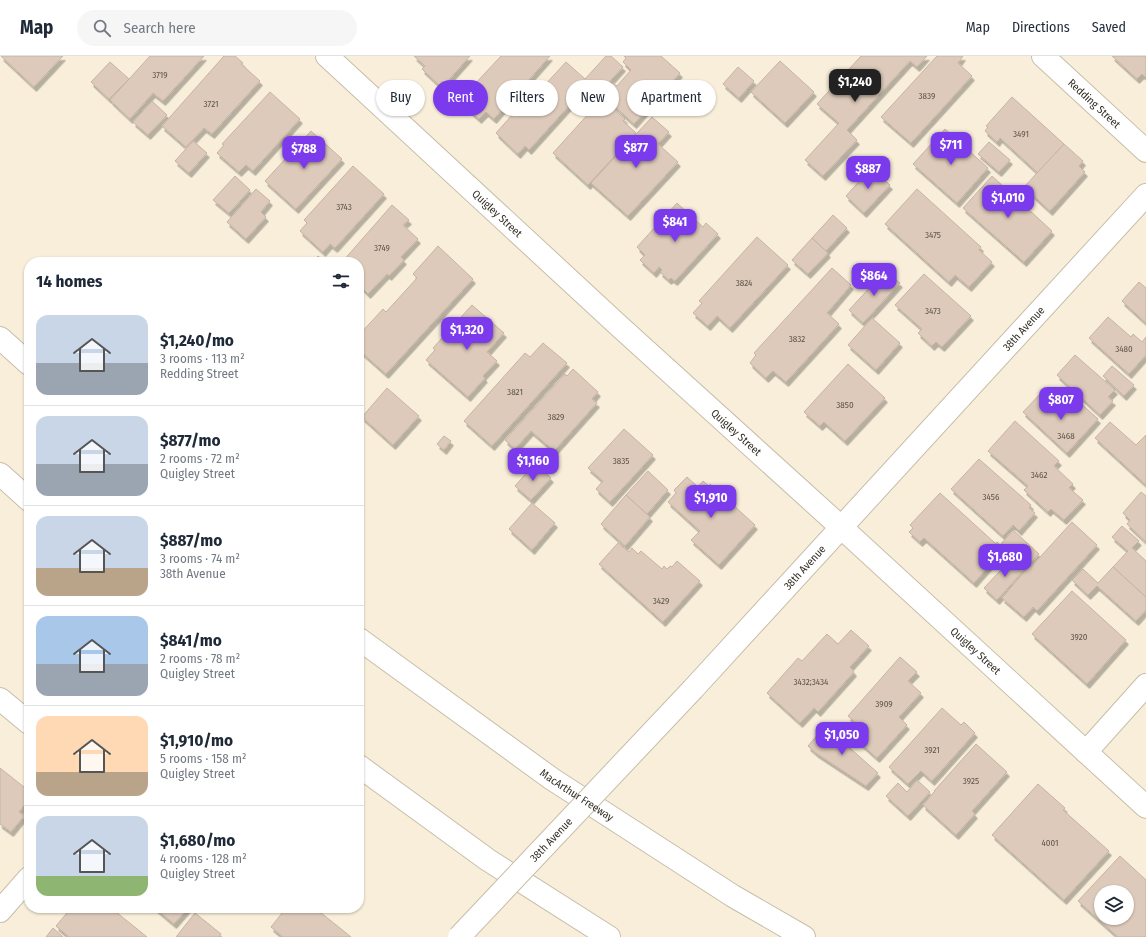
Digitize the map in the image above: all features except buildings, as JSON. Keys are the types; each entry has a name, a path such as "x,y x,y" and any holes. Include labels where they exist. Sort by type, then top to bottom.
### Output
{"main road":[{"name":"Quigley Street","path":"327,56 624,330 1146,807"},
{"name":"Redding Street","path":"1043,56 1146,151"},
{"name":"38th Avenue","path":"459,937 842,528 1146,195"},
{"path":"0,338 24,360"},
{"path":"0,474 24,496"},
{"name":"MacArthur Freeway","path":"364,643 552,779 733,896 804,937"},
{"path":"1086,752 1146,685"},
{"path":"0,699 24,719"},
{"path":"364,770 488,860 609,937"},
{"path":"0,911 24,884"}]}
